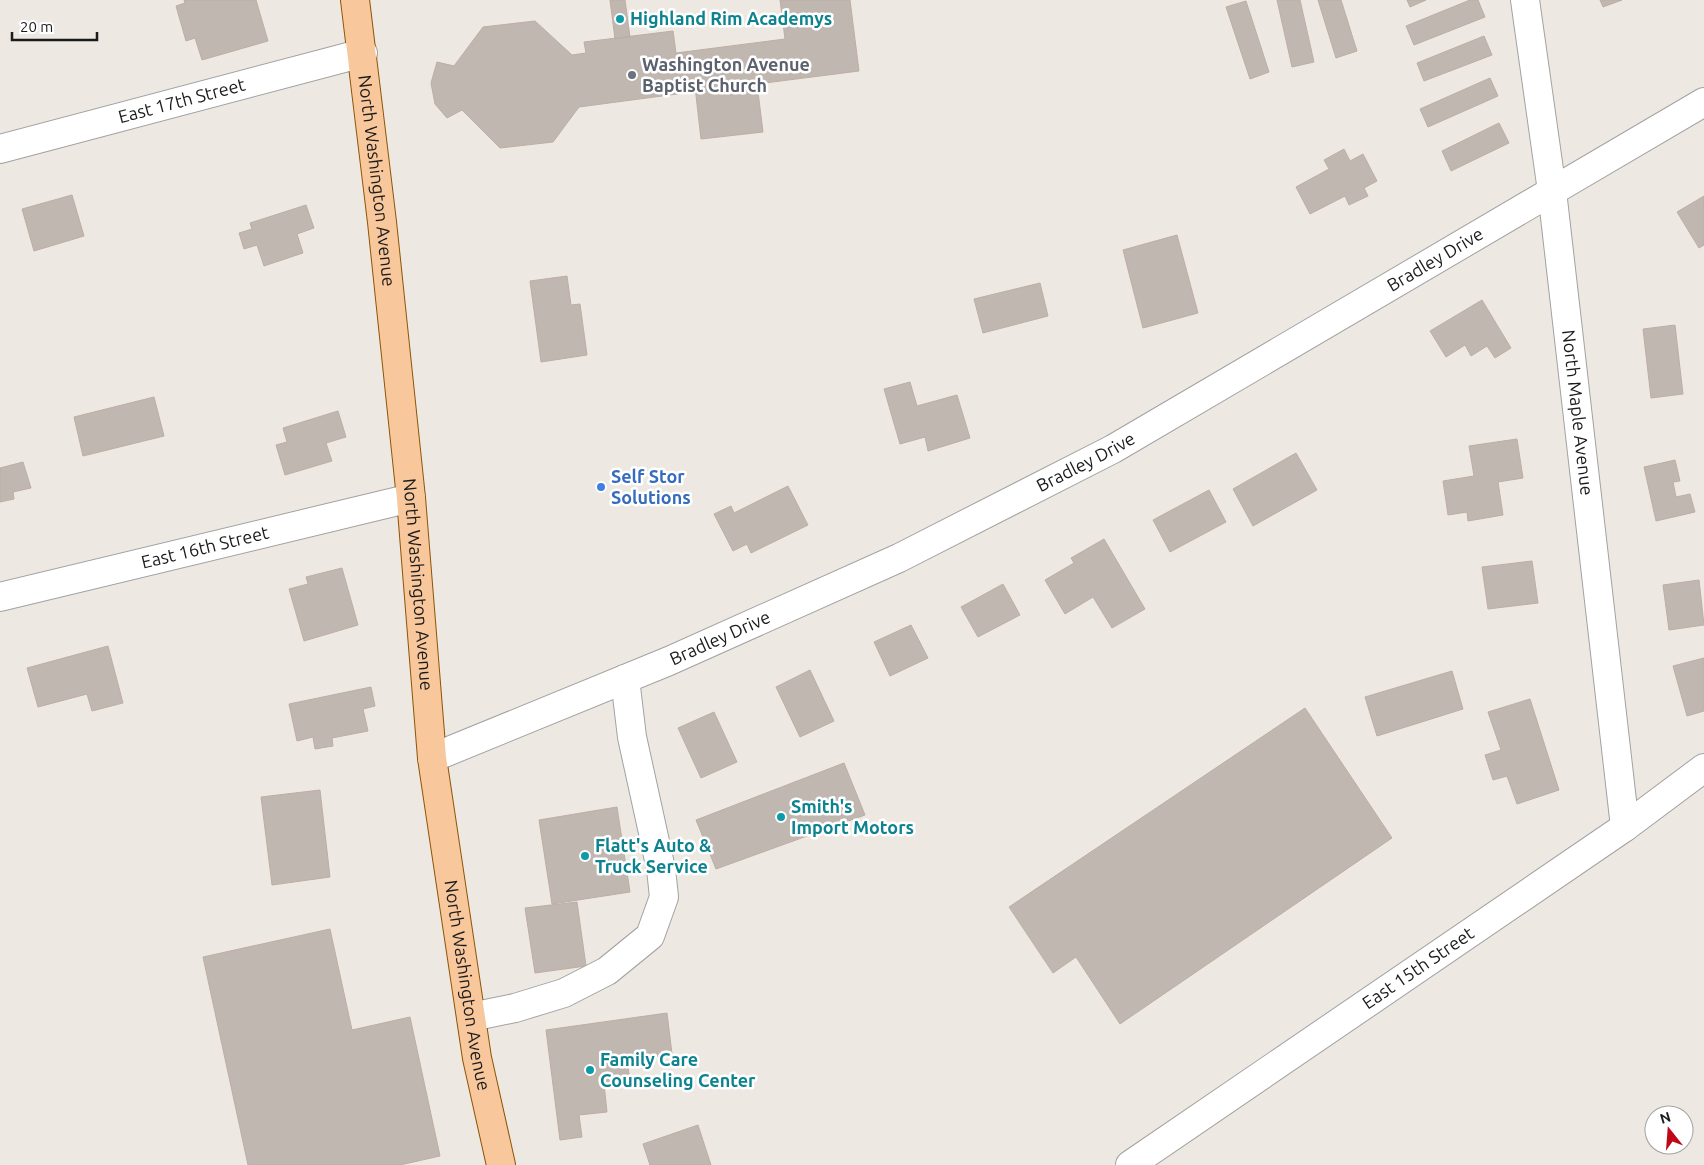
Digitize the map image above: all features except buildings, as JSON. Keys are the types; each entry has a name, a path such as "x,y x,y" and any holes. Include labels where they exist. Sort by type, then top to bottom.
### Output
{"main road":[{"name":"North Washington Avenue","path":"355,0 363,53 411,498 432,758 477,1058 502,1165"}],"street":[{"name":"North Maple Avenue","path":"1526,0 1552,191 1625,827"},
{"name":"East 17th Street","path":"0,150 363,53"},
{"name":"Bradley Drive","path":"432,758 670,661 899,558 1104,453 1704,102"},
{"name":"East 16th Street","path":"0,597 411,498"},
{"path":"471,1017 515,1008 564,993 607,971 650,936 664,897 661,869 632,737 625,679"},
{"name":"East 15th Street","path":"1130,1165 1625,827 1704,768"}],"place":[{"name":"Highland Rim Academys","path":"620,19"},
{"name":"Washington Avenue Baptist Church","path":"632,75"},
{"name":"Self Stor Solutions","path":"601,487"},
{"name":"Smith's Import Motors","path":"781,817"},
{"name":"Flatt's Auto & Truck Service","path":"585,856"},
{"name":"Family Care Counseling Center","path":"590,1070"}]}
